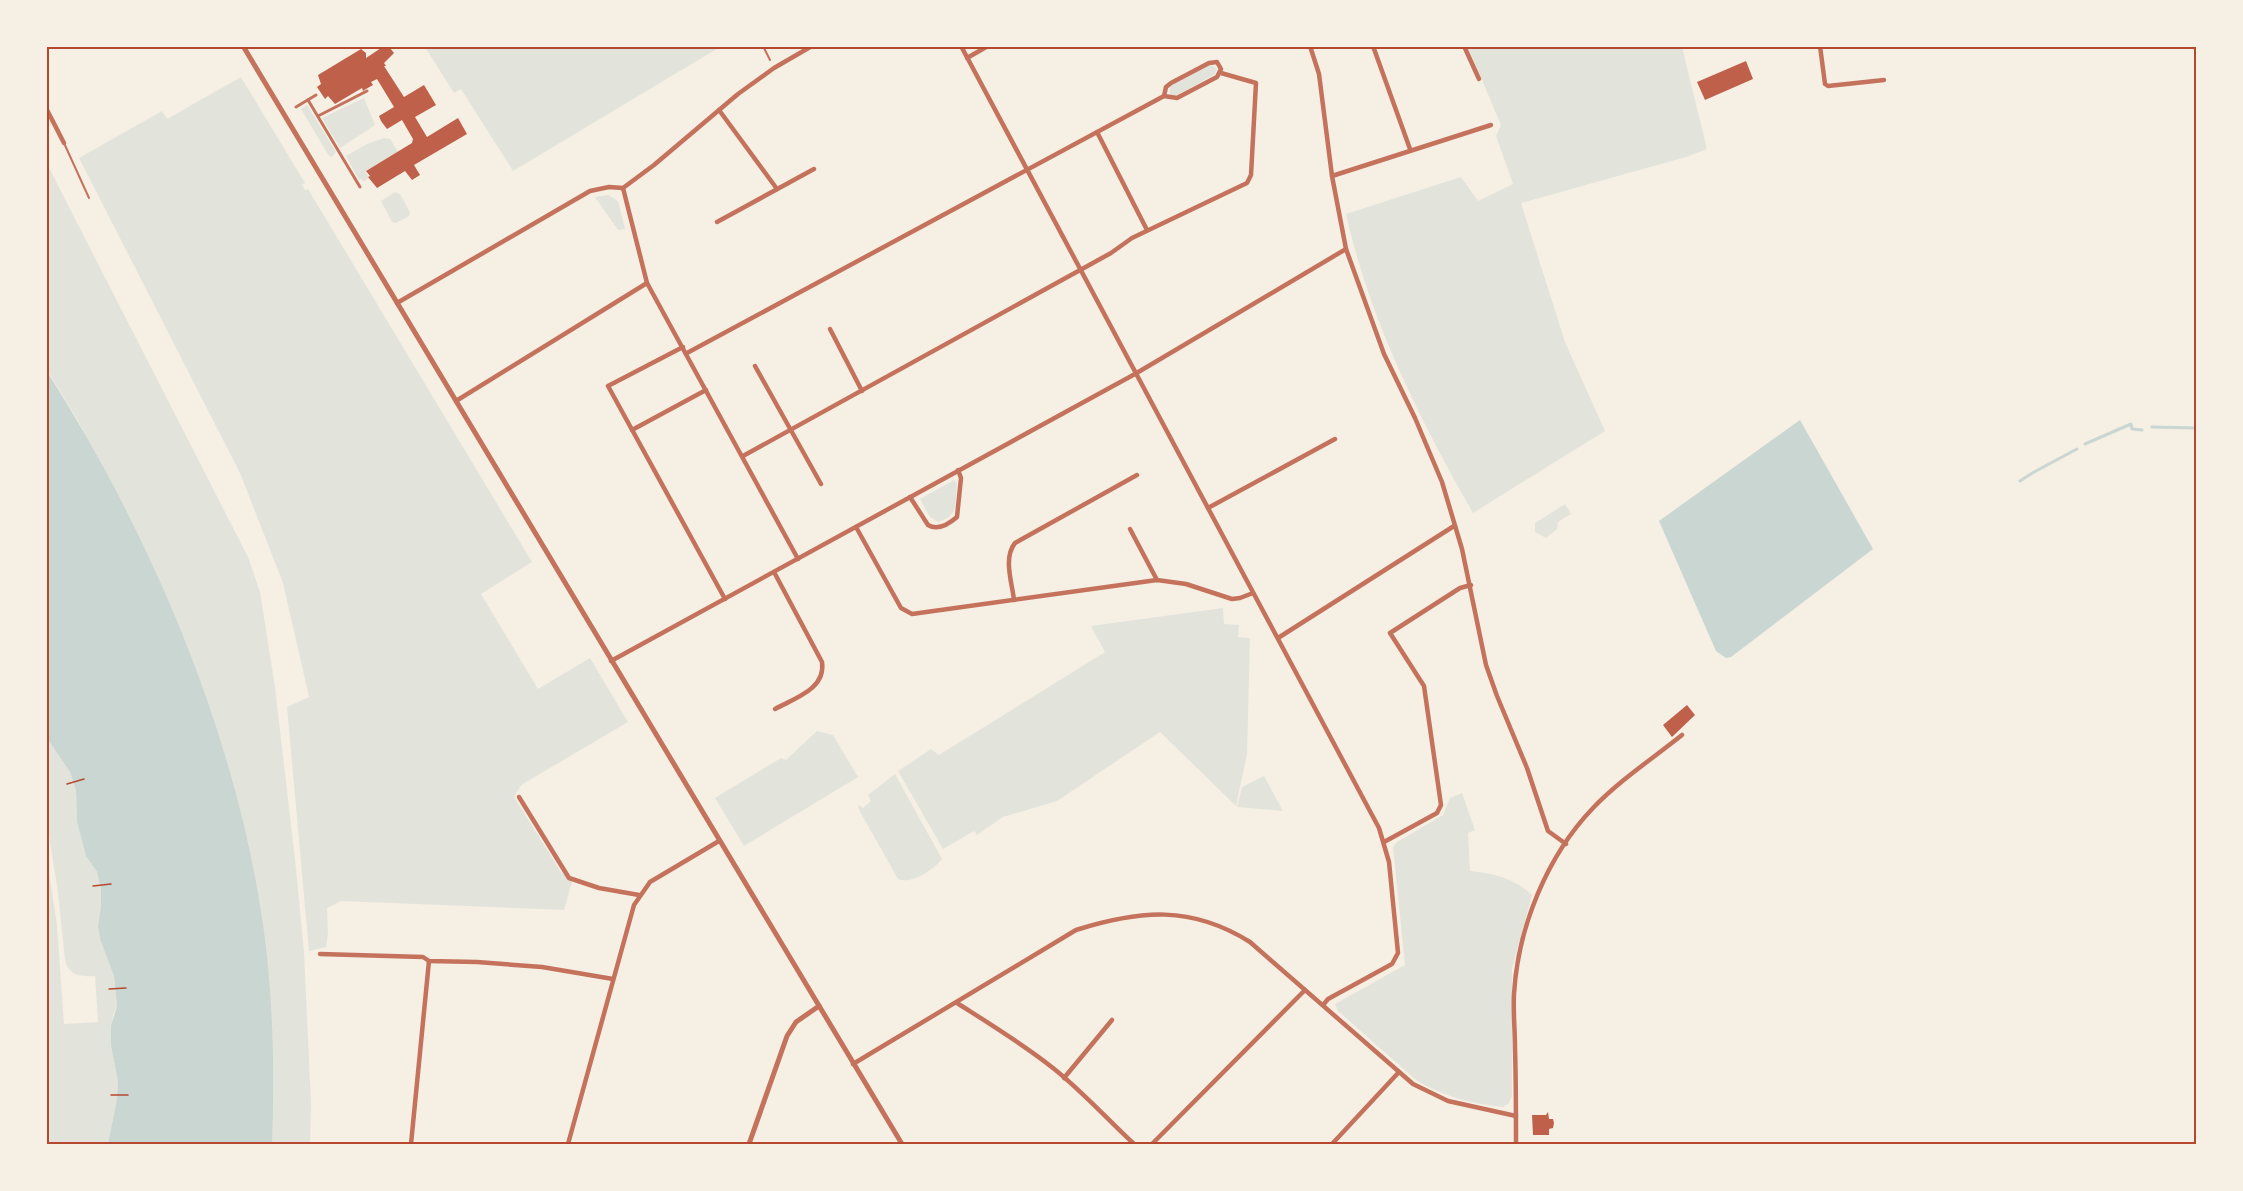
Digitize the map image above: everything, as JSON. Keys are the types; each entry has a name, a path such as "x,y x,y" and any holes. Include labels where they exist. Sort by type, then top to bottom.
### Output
{"street":[{"path":"243,46 902,1144"},
{"path":"397,303 590,191 598,188 623,188 654,165 718,110 774,68 812,46"},
{"path":"961,46 1378,825 1389,862 1398,953 1392,964 1323,1005"},
{"path":"967,58 988,46"},
{"path":"1310,46 1319,74 1332,176 1346,249 1384,354 1415,418 1442,482 1471,585 1486,665 1497,696 1527,768 1548,831 1566,844"},
{"path":"1373,46 1410,149"},
{"path":"1464,46 1479,79"},
{"path":"1820,46 1825,84 1828,86 1884,80"},
{"path":"1164,96 1166,87 1171,83 1209,63 1217,62 1221,73"},
{"path":"687,353 1164,96 1176,98 1221,73"},
{"path":"742,456 1080,270 1147,230 1242,186 1249,180 1256,83 1221,73"},
{"path":"318,117 367,91"},
{"path":"296,107 316,95"},
{"path":"308,100 360,187"},
{"path":"46,108 64,142"},
{"path":"718,110 777,189"},
{"path":"1332,176 1410,149 1491,125"},
{"path":"1097,132 1147,230"},
{"path":"717,222 814,169"},
{"path":"623,188 647,283 798,559"},
{"path":"612,661 1135,374 1346,249"},
{"path":"456,401 647,283"},
{"path":"830,329 862,391"},
{"path":"683,347 608,386 725,599"},
{"path":"754,366 821,484"},
{"path":"632,430 706,390"},
{"path":"1208,508 1335,439"},
{"path":"910,497 928,525 938,528 951,522 957,517 961,478 958,470"},
{"path":"1014,600 1008,556 1015,543 1137,476"},
{"path":"1278,638 1455,526"},
{"path":"856,527 901,608 912,614 1157,580 1186,584 1232,599 1253,593"},
{"path":"1130,528 1157,580"},
{"path":"774,572 822,662 823,668 814,687 776,709"},
{"path":"1384,842 1437,813 1442,805 1424,686 1390,633 1460,588 1471,585"},
{"path":"1516,1144 1514,994 1518,961 1528,922 1542,884 1566,844 1594,807 1626,778 1682,735"},
{"path":"519,797 569,878 599,888 639,895"},
{"path":"568,1144 634,904 650,882 719,841"},
{"path":"853,1064 1076,930 1112,919 1136,915 1172,915 1196,918 1228,928 1250,942 1413,1084 1448,1101 1516,1116"},
{"path":"320,954 423,957 429,961 543,967 613,980"},
{"path":"411,1144 429,961"},
{"path":"1152,1144 1305,990"},
{"path":"957,1003 1018,1042 1064,1078 1134,1144"},
{"path":"749,1144 787,1036 796,1022 819,1006"},
{"path":"1064,1078 1112,1020"},
{"path":"1332,1144 1400,1072"}],"lane":[{"path":"763,46 770,60"},
{"path":"64,142 89,198"}],"path":[{"path":"67,784 84,779"},
{"path":"93,886 111,884"},
{"path":"109,990 126,988"},
{"path":"111,1095 128,1095"}],"shaded area":[{"path":"720,46 513,171 461,89 454,93 425,47"},
{"path":"1468,47 1682,47 1707,149 1686,157 1521,203 1565,342 1605,431 1473,513 1415,405 1382,331 1356,254 1346,214 1461,177 1478,201 1513,184 1496,136 1501,125"},
{"path":"1209,65 1217,68 1215,74 1178,95 1170,94 1170,86"},
{"path":"241,77 305,183 302,185 305,190 308,189 532,562 481,594 538,689 590,658 628,722 521,785 514,797 561,872 572,882 564,910 341,901 327,908 326,947 309,951 287,707 309,697 283,583 240,473 79,158 162,111 167,119"},
{"path":"364,98 375,125 340,148 322,118"},
{"path":"307,105 336,152 332,157 329,156 301,109"},
{"path":"384,138 390,139 398,152 365,171 369,178 363,182 362,179 359,180 346,156 367,144"},
{"path":"46,162 248,557 260,592 275,687 304,952 311,1103 310,1144 272,1144 272,1028 260,905 236,795 187,646 135,531 77,419 47,370"},
{"path":"395,192 400,194 410,212 409,216 396,223 392,222 381,201"},
{"path":"608,195 618,201 625,229 618,230 595,197"},
{"path":"46,370 118,494 150,560 180,627 206,696 228,766 246,835 260,905 268,964 272,1024 272,1144 108,1144 117,1099 118,1081 111,1046 111,1026 117,1006 114,976 100,939 98,926 101,890 97,872 86,856 77,822 76,790 70,772 47,738"},
{"path":"1800,420 1873,549 1731,657 1726,658 1716,651 1659,521"},
{"path":"954,480 957,483 955,507 950,516 938,522 930,517 920,499"},
{"path":"1565,504 1571,514 1558,522 1557,529 1546,538 1535,532 1535,523"},
{"path":"1223,608 1224,624 1239,625 1238,637 1250,638 1247,754 1236,806 1160,732 1057,801 1003,817 977,835 974,831 943,849 898,771 931,749 939,755 1105,652 1091,626"},
{"path":"817,731 833,735 858,777 744,846 715,798 781,758 786,760"},
{"path":"47,738 70,772 76,790 77,822 86,856 97,872 101,890 98,926 100,939 114,976 117,1006 113,1015 111,1046 118,1081 117,1099 108,1144 47,1144 46,853 57,925 64,1024 98,1022 95,976 81,976 73,972 65,960 47,822"},
{"path":"895,774 942,859 928,872 909,880 898,879 858,808 859,805 863,808 871,801 868,795"},
{"path":"1264,776 1283,811 1237,807 1242,787"},
{"path":"1462,793 1475,830 1468,833 1470,871 1503,877 1532,895 1512,969 1512,1097 1503,1107 1458,1098 1436,1091 1416,1080 1338,1011 1335,1004 1405,965 1393,847 1397,842 1443,815 1450,798"}],"building":[{"path":"381,48 390,48 394,53 384,63 386,66 384,66 404,97 424,85 436,105 415,117 427,137 458,118 467,134 414,165 420,175 412,180 405,171 377,188 366,171 412,143 413,139 402,120 387,129 381,121 379,116 394,107 377,79 371,82 373,85 363,91 362,88 335,104 328,96 325,99 317,87 321,84 318,75 361,49 366,53 366,58"},
{"path":"1746,61 1753,79 1705,100 1697,82"},
{"path":"1687,705 1695,715 1672,737 1663,725"},
{"path":"1548,1112 1549,1119 1553,1119 1554,1123 1553,1128 1549,1129 1549,1135 1533,1135 1532,1115 1546,1115"}],"waterway":[{"path":"2085,444 2131,424 2132,429 2142,430"},
{"path":"2152,427 2196,428"},
{"path":"2020,481 2077,449"}]}
